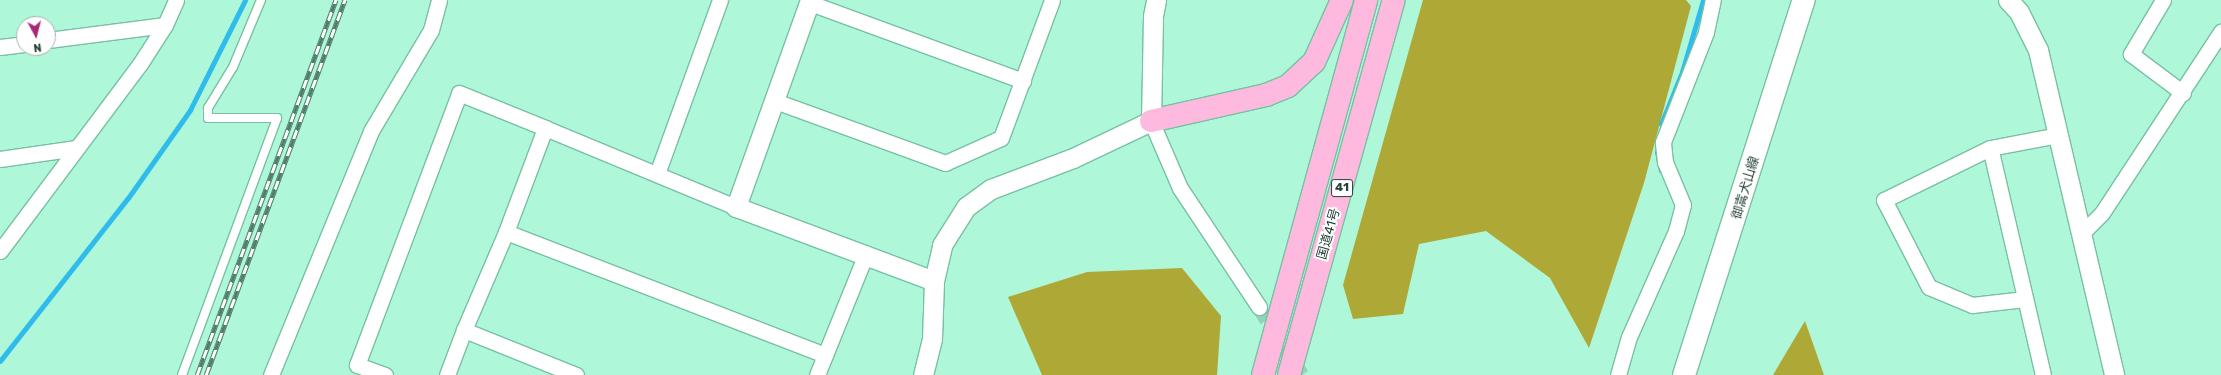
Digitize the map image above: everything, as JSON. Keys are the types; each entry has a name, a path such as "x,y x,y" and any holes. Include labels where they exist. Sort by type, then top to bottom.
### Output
{"highway":[{"path":"1151,121 1266,95 1288,86 1314,62 1342,0"},
{"name":"国道41号","path":"1263,375 1366,0"},
{"name":"国道41号","path":"1289,375 1394,0"}],"main road":[{"name":"御嵩犬山線","path":"1684,375 1804,0"}],"street":[{"path":"0,251 165,25 176,0"},
{"path":"272,375 371,131 431,30 439,0"},
{"path":"657,174 720,0"},
{"path":"775,101 945,164 1001,138 1052,0"},
{"path":"1156,0 1152,16 1151,121 1180,188 1259,307"},
{"path":"1618,375 1629,337 1676,232 1683,204 1665,162 1663,142 1706,32 1712,0"},
{"path":"2008,0 2019,12 2038,50 2114,375"},
{"path":"2163,0 2131,54 2183,93"},
{"path":"736,207 810,1 1023,81"},
{"path":"56,39 165,25"},
{"path":"2082,233 2102,213 2183,93 2221,32"},
{"path":"0,47 16,45"},
{"path":"385,375 357,365 459,93 736,207 866,254 934,281"},
{"path":"923,375 932,339 934,281 942,245 966,207 991,190 1073,158 1151,121"},
{"path":"447,375 464,330 506,232 545,128"},
{"path":"2025,299 1972,305 1929,287 1884,200 1990,148 2058,135"},
{"path":"0,159 76,148"},
{"path":"1990,148 2042,375"},
{"path":"506,232 825,355"},
{"path":"817,375 866,254"},
{"path":"464,330 576,375"}],"lane":[{"path":"182,375 277,118 208,118 208,108 233,67 261,0"}],"shaded area":[{"path":"1423,0 1686,0 1691,6 1644,183 1589,348 1550,278 1486,231 1419,244 1403,314 1353,319 1343,285"},
{"path":"1182,268 1221,316 1217,375 1042,375 1008,297 1087,272"},
{"path":"1805,321 1824,375 1773,375"}],"waterway":[{"path":"0,361 128,198 190,110 245,0"},
{"path":"1667,112 1661,124 1682,72 1703,0"},
{"path":"1657,152 1661,171"}],"tunnel":[{"path":"1259,307 1302,375"}],"railway":[{"path":"197,375 336,0"},
{"path":"206,375 345,0"}]}
